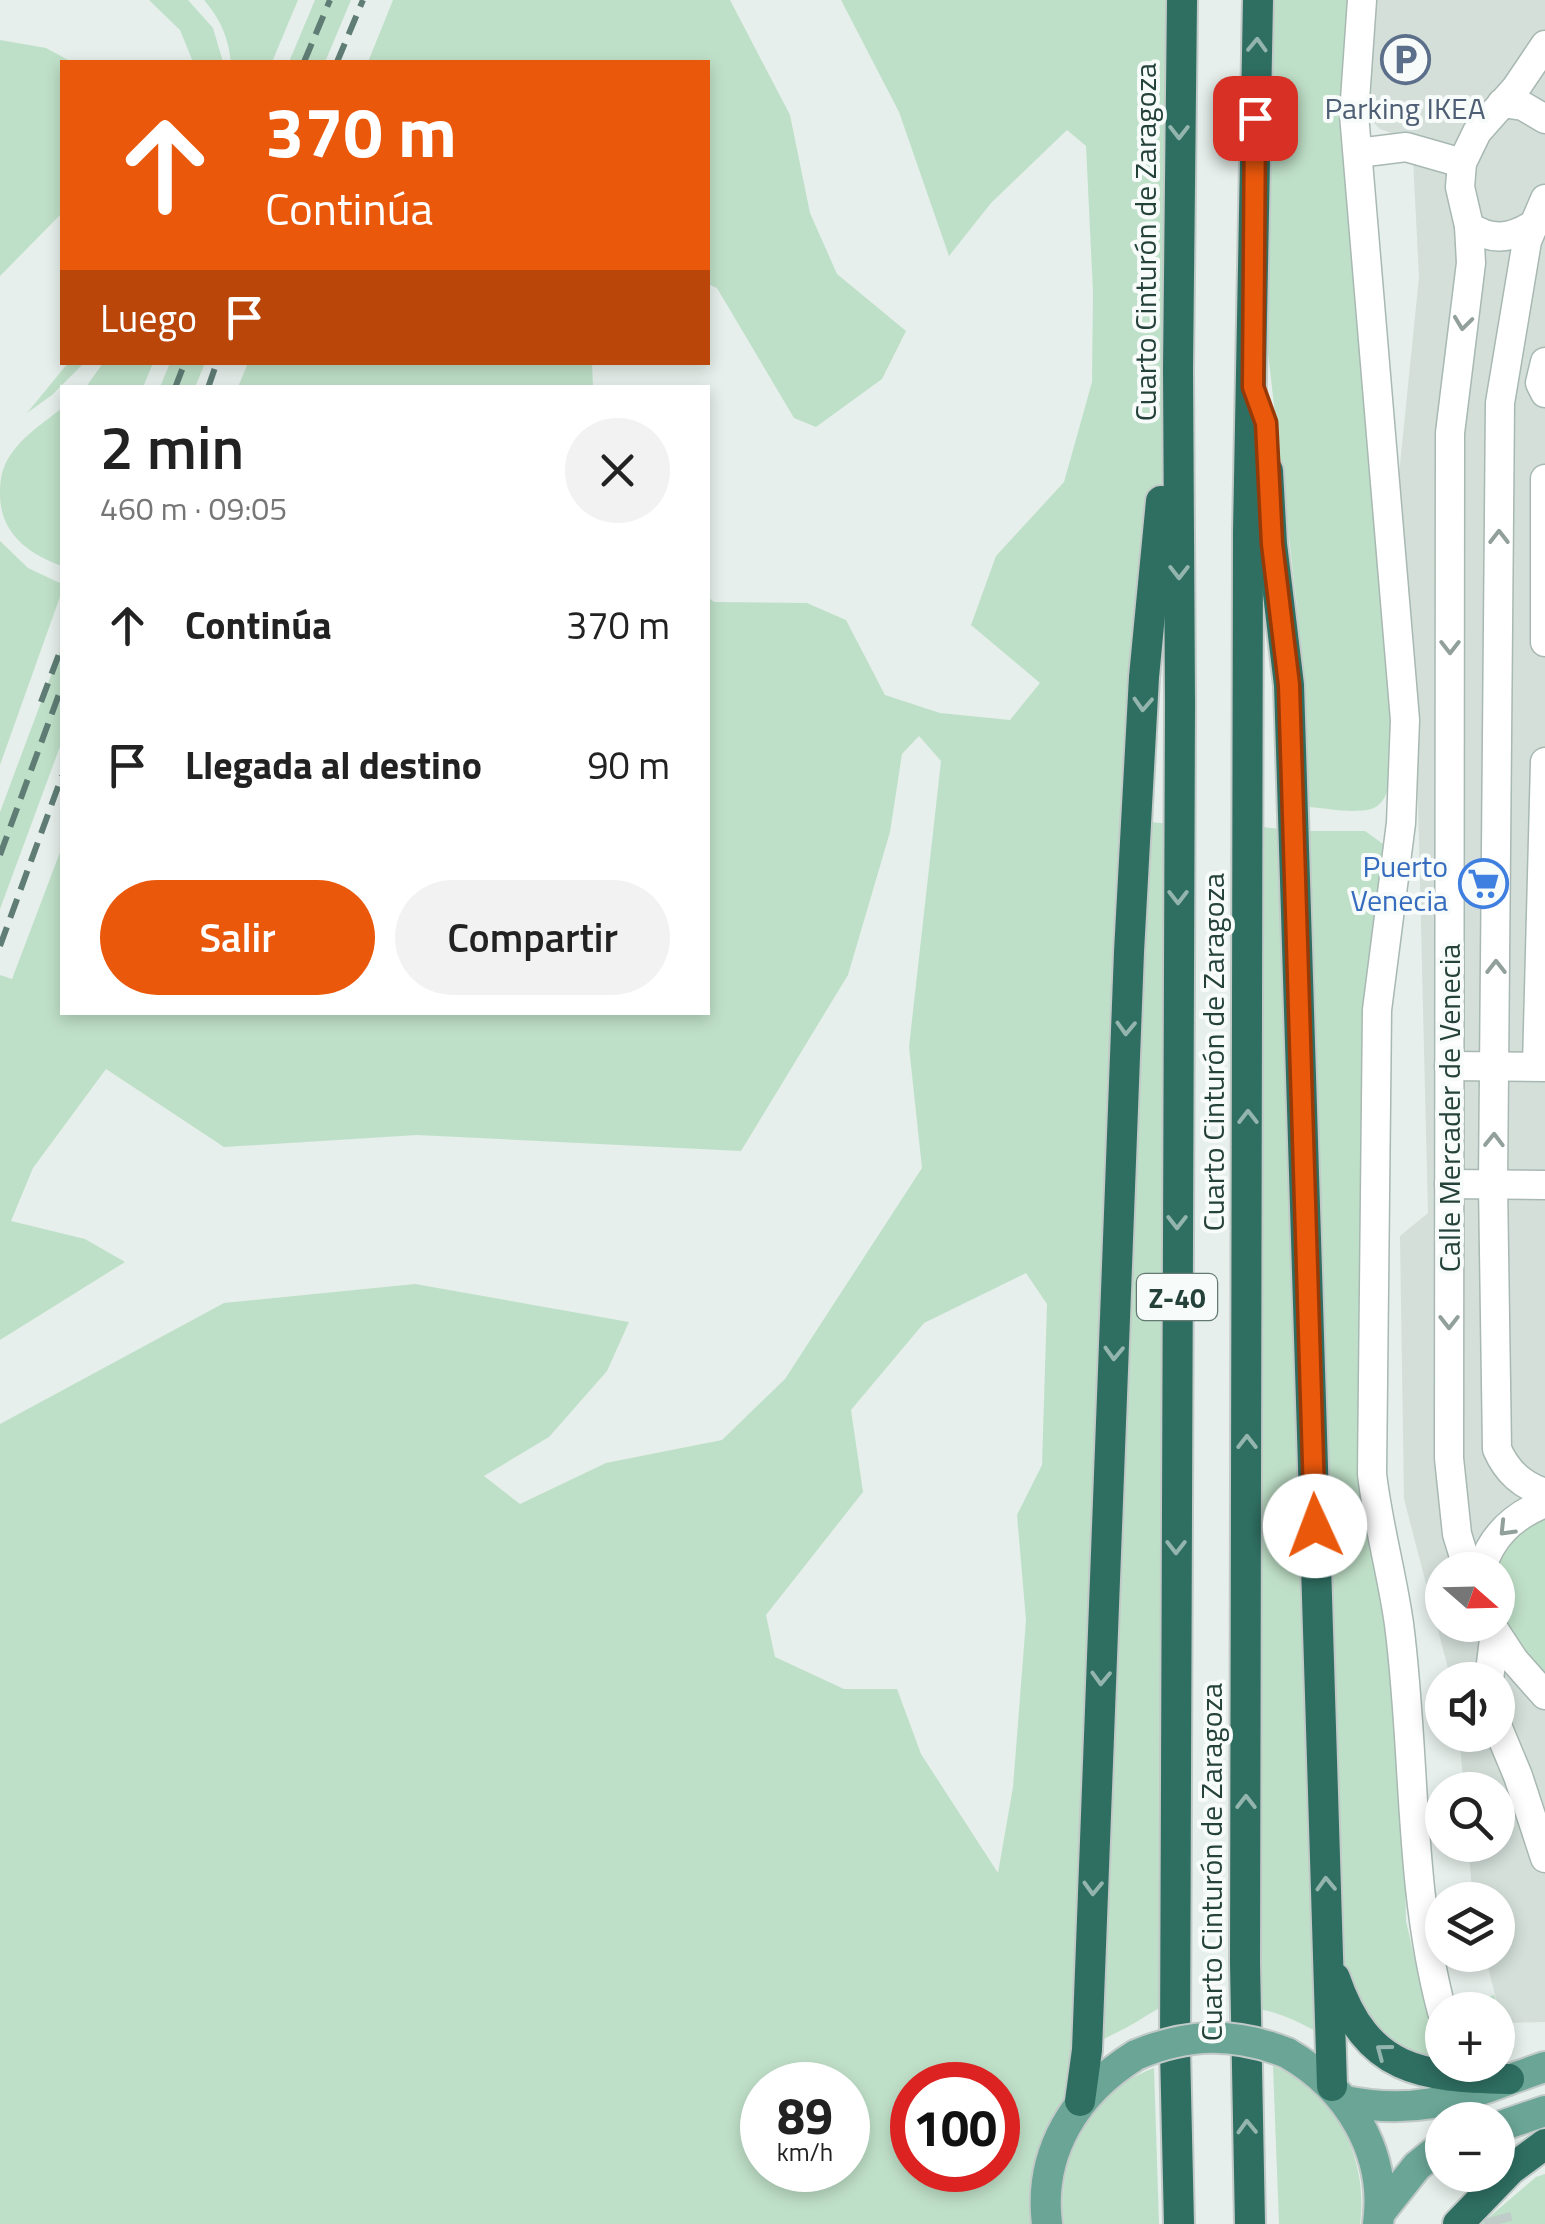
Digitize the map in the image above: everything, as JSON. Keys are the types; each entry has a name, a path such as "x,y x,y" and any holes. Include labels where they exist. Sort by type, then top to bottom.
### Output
{"highway":[{"name":"Cuarto Cinturón de Zaragoza","path":"1179,2224 1175,2049 1182,0"},
{"name":"Cuarto Cinturón de Zaragoza","path":"1250,2224 1246,1904 1248,532 1258,0"},
{"path":"1080,2102 1087,2050 1130,933 1164,436 1178,369"},
{"path":"1253,387 1266,423 1272,544 1289,685 1328,1956 1338,2094"},
{"path":"1328,1956 1341,1995 1357,2025 1392,2058 1425,2072"},
{"path":"1458,2224 1510,2170 1545,2144"}],"main road":[{"path":"1047,2224 1046,2186 1051,2160 1060,2135 1096,2083 1136,2055 1160,2044 1211,2036 1237,2038 1287,2053 1338,2094 1361,2126 1372,2154 1379,2184 1379,2219"},
{"path":"1515,2077 1545,2067"},
{"path":"1338,2094 1382,2108 1422,2107 1502,2082"},
{"path":"1515,2121 1545,2111"},
{"path":"1379,2219 1425,2160"}],"street":[{"path":"1362,0 1354,72 1358,153 1405,720 1400,823 1378,1010 1372,1474 1376,1514 1399,1624 1420,1906 1438,1992"},
{"path":"1358,153 1406,147 1462,162 1477,132 1545,45"},
{"path":"1502,103 1523,106 1545,119"},
{"name":"Calle Mercader de Venecia","path":"1462,162 1460,187 1469,226 1471,263 1450,432 1448,1458 1462,1552"},
{"name":"Calle Mercader de Venecia","path":"1469,226 1493,238 1518,234 1540,211"},
{"name":"Calle Mercader de Venecia","path":"1540,211 1500,404 1494,1436 1501,1459 1513,1474 1530,1488 1545,1493"},
{"path":"1545,362 1540,383 1545,393"},
{"path":"1545,479 1545,642"},
{"path":"1449,1066 1541,1066 1545,762"},
{"path":"1449,1184 1545,1185"},
{"path":"1487,1552 1502,1530 1526,1511 1545,1503"},
{"path":"1504,1642 1545,1695"},
{"path":"1508,1752 1545,1858"}],"shaded area":[{"name":"Puerto Venecia","path":"1371,0 1545,0 1545,2022 1515,2023 1515,1992 1494,1992 1489,1972 1515,1972 1515,1882 1471,1882 1470,1862 1515,1862 1515,1772 1462,1772 1461,1752 1515,1752 1515,1662 1446,1662 1441,1642 1515,1642 1515,1552 1425,1552 1425,1580 1404,1499 1400,1236 1428,1213 1416,722 1397,494 1419,277 1412,140 1380,129 1358,107"}],"green space":[{"path":"149,0 188,0 213,28 222,60 192,60 180,30"},
{"path":"204,0 298,0 273,60 231,60 215,15"},
{"path":"315,0 351,0 326,60 290,60"},
{"path":"393,0 730,0 790,115 810,213 837,274 906,331 882,379 816,427 794,418 717,288 710,285 710,60 369,60"},
{"path":"841,0 1182,0 1161,502 1142,821 1178,825 1175,2002 1087,2050 1047,2224 0,2224 0,1424 224,1303 415,1284 629,1322 607,1371 549,1437 484,1476 520,1504 606,1463 722,1440 785,1379 922,1168 909,1047 941,761 919,736 902,754 890,832 848,975 741,1151 417,1135 224,1147 106,1069 33,1168 11,1221 85,1239 125,1262 0,1340 0,975 12,979 60,852 60,1015 710,1015 710,599 714,602 807,603 846,620 885,695 940,713 1010,720 1040,683 971,625 996,556 1064,482 1092,382 1093,292 1086,146 1067,130 991,203 949,256 899,112","holes":["1026,1273 1047,1304 1042,1465 1017,1515 1026,1620 1013,1787 998,1873 921,1754 897,1689 844,1689 775,1657 766,1615 863,1492 851,1410 924,1323"]},
{"path":"1258,0 1355,0 1393,749 1387,793 1380,803 1364,810 1308,807 1297,608 1254,229"},
{"path":"0,40 46,48 68,60 60,60 60,215 0,276"},
{"path":"66,365 82,365 52,395 27,413"},
{"path":"101,365 152,365 144,385 87,385"},
{"path":"169,365 204,365 196,385 161,385"},
{"path":"247,365 592,365 593,385 239,385"},
{"path":"60,410 60,565 18,540 1,508 3,470 10,455"},
{"path":"0,541 28,568 60,583 60,597 0,765"},
{"path":"60,651 60,746 0,909 0,812"},
{"path":"1248,825 1294,831 1365,831 1383,844 1372,1442 1402,1658 1406,1921 1425,2000 1425,2057 1402,2047 1368,2017 1330,2039 1279,2014 1246,2008"},
{"path":"1545,1509 1545,1682 1515,1642 1515,1552 1499,1552"},
{"path":"1273,2066 1314,2091 1343,2130 1359,2176 1360,2224 1279,2224"},
{"path":"1154,2068 1159,2224 1064,2224 1065,2175 1081,2130 1111,2093"},
{"path":"1545,2174 1545,2224 1481,2224 1536,2177"}],"tunnel":[{"path":"1461,2082 1466,2102"},
{"path":"1491,2192 1499,2224"}],"railway":[{"path":"305,60 330,0"},
{"path":"338,60 363,0"},
{"path":"176,385 184,365"},
{"path":"209,385 216,365"},
{"path":"41,702 60,651"},
{"path":"0,855 60,691"},
{"path":"0,946 60,781"}],"place":[{"name":"Parking IKEA","path":"1405,59"},
{"name":"Puerto Venecia","path":"1483,883"}],"route":[{"path":"1255,118 1253,387 1266,423 1272,544 1289,685 1315,1526"}]}
